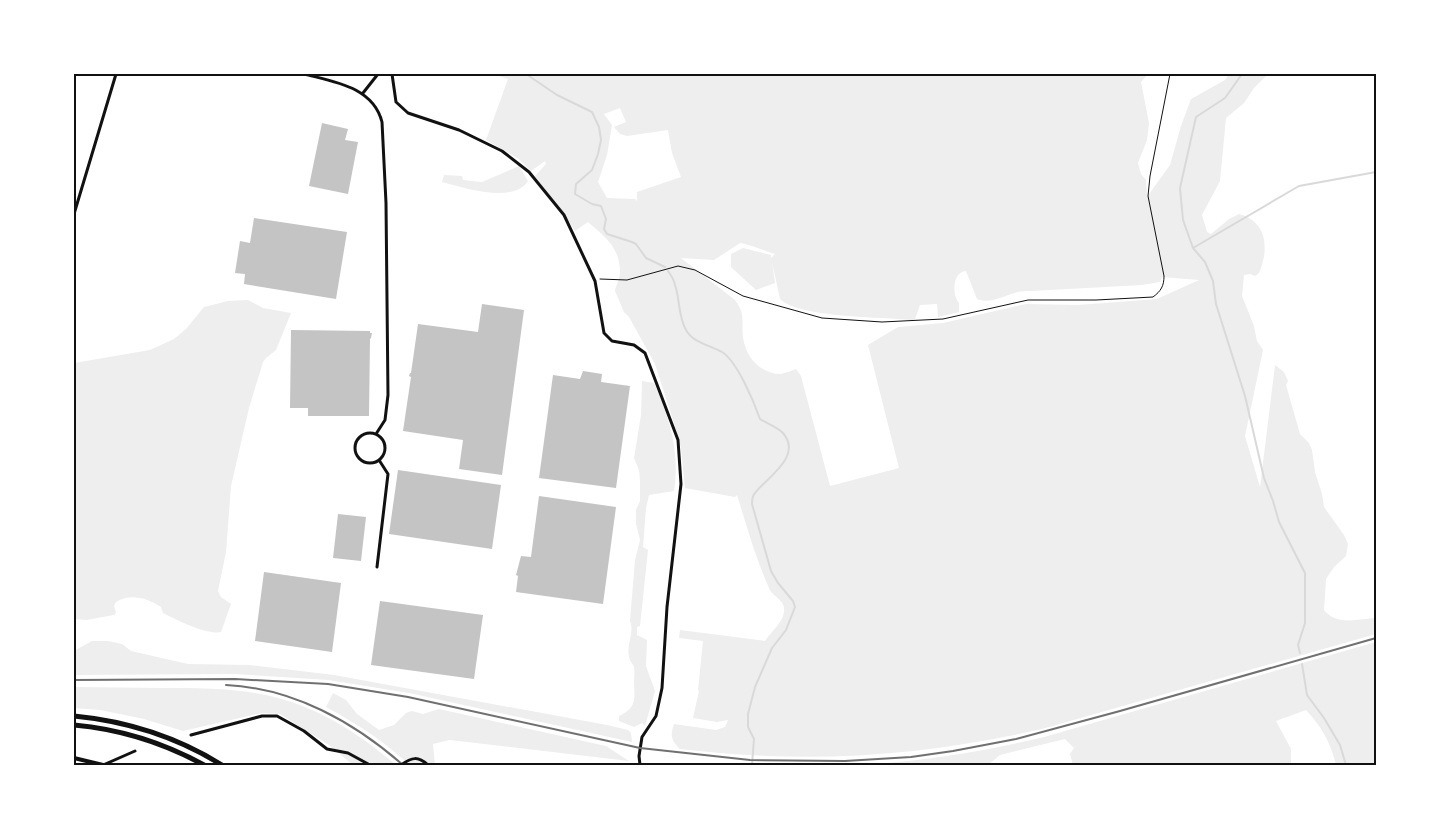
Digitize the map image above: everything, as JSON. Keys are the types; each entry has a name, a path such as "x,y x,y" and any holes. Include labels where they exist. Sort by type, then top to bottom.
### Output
{"highway":[{"path":"74,716 113,721 143,729 191,748 222,765"},
{"path":"74,725 138,737 174,750 204,765"}],"street":[{"path":"74,214 116,74"},
{"path":"304,74 341,84 363,93 378,110 382,122 384,132 388,395 386,420 376,434"},
{"path":"363,93 378,74"},
{"path":"392,74 396,102 408,113 459,130 502,151 529,172 564,215 595,281 604,332 612,340 634,344 645,353 678,440 680,484 667,607 662,688 656,716 642,737 639,756 640,765"},
{"path":"370,432 376,434 381,437 385,448 379,460 368,463 358,458 354,448 358,438 363,434 370,432"},
{"path":"377,567 388,474 379,460"},
{"path":"191,735 262,716 276,716 304,731 327,749 348,752 370,765"},
{"path":"74,758 102,765 135,751"},
{"path":"401,765 411,758 416,758 428,765"}],"path":[{"path":"595,281 601,278 627,280 678,266 695,270 743,296 822,318 882,322 943,319 1028,300 1096,300 1153,297 1159,293 1164,284 1164,276 1148,196 1150,176 1170,74"}],"shaded area":[{"path":"492,74 1148,74 1141,82 1149,123 1147,140 1138,163 1141,174 1146,180 1147,197 1170,165 1191,99 1225,80 1229,74 1268,74 1254,88 1244,103 1226,118 1220,181 1202,215 1207,232 1211,234 1229,219 1239,214 1256,223 1264,238 1264,255 1259,273 1255,276 1250,274 1244,275 1242,296 1254,326 1257,341 1263,350 1245,436 1260,487 1275,365 1284,372 1288,381 1286,385 1300,434 1309,443 1312,450 1315,472 1324,507 1344,535 1348,544 1346,556 1334,567 1326,579 1324,610 1329,615 1341,620 1376,618 1376,634 1042,729 996,739 906,752 818,757 727,754 680,749 672,738 674,724 716,730 725,727 728,720 717,722 693,718 699,691 703,641 679,638 680,630 765,641 783,616 784,608 782,602 770,590 765,579 737,495 735,497 685,488 681,448 655,364 629,317 624,312 615,291 620,273 618,256 615,250 606,238 588,222 575,231 535,176 546,164 545,161 531,171 519,159 486,140 508,79","holes":["620,108 626,122 614,127 620,134 627,136 668,130 672,153 681,177 637,192 637,201 635,199 607,198 598,182 607,155 612,125 603,113","740,243 775,254 771,258 771,255 743,248 731,254 731,267 756,290 775,283 772,262 780,299 805,310 842,316 912,320 915,319 920,305 937,304 938,317 959,312 959,303 954,290 955,284 958,275 966,271 977,299 986,301 1023,291 1142,285 1160,282 1162,277 1199,280 1157,299 1078,305 1026,304 943,323 898,327 868,345 899,468 830,486 801,376 796,369 781,374 773,373 766,371 755,363 744,344 742,314 735,300 681,258 714,260"]},
{"path":"519,166 528,181 521,188 511,192 488,192 442,182 444,175 462,176 463,180 482,182"},
{"path":"248,300 263,308 291,313 276,350 263,362 249,408 231,486 226,552 218,591 221,597 231,604 221,632 208,631 192,626 163,613 161,607 156,604 145,599 133,597 116,602 114,606 116,613 114,615 86,620 74,619 74,363 150,350 174,339 186,329 204,307 228,301"},
{"path":"642,381 654,383 665,410 675,449 676,477 674,491 649,495 646,508 643,547 648,550 640,626 637,627 637,635 647,640 646,666 655,691 645,726 642,723 634,727 619,721 619,716 629,710 634,699 634,669 628,652 632,630 630,621 635,560 640,540 636,524 636,510 640,501 640,480 639,470 634,458 641,415"},
{"path":"92,641 108,641 122,644 131,651 188,664 249,665 334,675 607,725 628,730 631,733 632,742 409,693 328,680 235,674 74,675 74,651"},
{"path":"1376,642 1376,765 1336,765 1325,735 1306,710 1276,721 1291,749 1291,765 1073,765 1070,754 1074,748 1065,739 1000,755 988,765 854,765 949,756 1044,737"},
{"path":"74,687 222,689 278,698 311,709 341,725 370,744 396,765 353,765 329,745 280,714 262,713 183,731 144,719 100,710 74,708"},
{"path":"333,693 346,700 357,714 379,730 394,725 406,713 412,711 423,714 439,709 606,746 629,761 450,740 433,744 435,765 409,765 369,733 326,707"}],"building":[{"path":"322,123 348,129 345,140 358,142 348,194 309,186"},
{"path":"254,218 347,232 336,299 244,284 245,274 235,273 240,241 250,243"},
{"path":"482,304 524,310 502,475 459,469 463,440 403,431 411,377 409,376 418,324 478,332"},
{"path":"291,330 370,331 372,333 370,339 369,416 308,416 308,408 290,408"},
{"path":"583,371 602,374 601,382 630,386 616,488 539,478 553,375 580,379"},
{"path":"398,470 501,485 492,549 389,534"},
{"path":"539,496 616,507 603,604 516,592 518,576 516,575 521,556 531,557"},
{"path":"338,514 366,517 361,561 333,558"},
{"path":"264,572 341,583 332,652 255,641"},
{"path":"380,601 483,615 474,679 371,665"}],"waterway":[{"path":"526,74 557,95 592,112 599,127 601,140 592,170 576,184 575,194 592,204 601,206 606,219 604,229 607,234 636,244 646,258 665,267"},
{"path":"1242,74 1225,98 1196,117 1180,188 1183,220 1193,248 1205,262 1213,281 1216,304 1245,396 1264,478 1279,522 1305,573 1305,623 1298,645 1300,653"},
{"path":"1193,248 1299,186 1376,172"},
{"path":"668,271 675,283 683,325 686,330 697,341 722,352 728,357 744,382 760,419 781,431 788,442 789,450 786,458 781,466 754,494 752,500 771,571 793,601 795,607 786,630 772,648 755,687 748,714 748,727 754,739 752,765"},
{"path":"1302,664 1307,695 1324,718 1340,745 1346,765"}],"railway":[{"path":"74,680 235,679 328,684 408,697 640,748 750,760 845,761 911,757 1016,739 1376,638"},
{"path":"226,685 251,688 299,700 321,710 364,735 403,765"}]}
